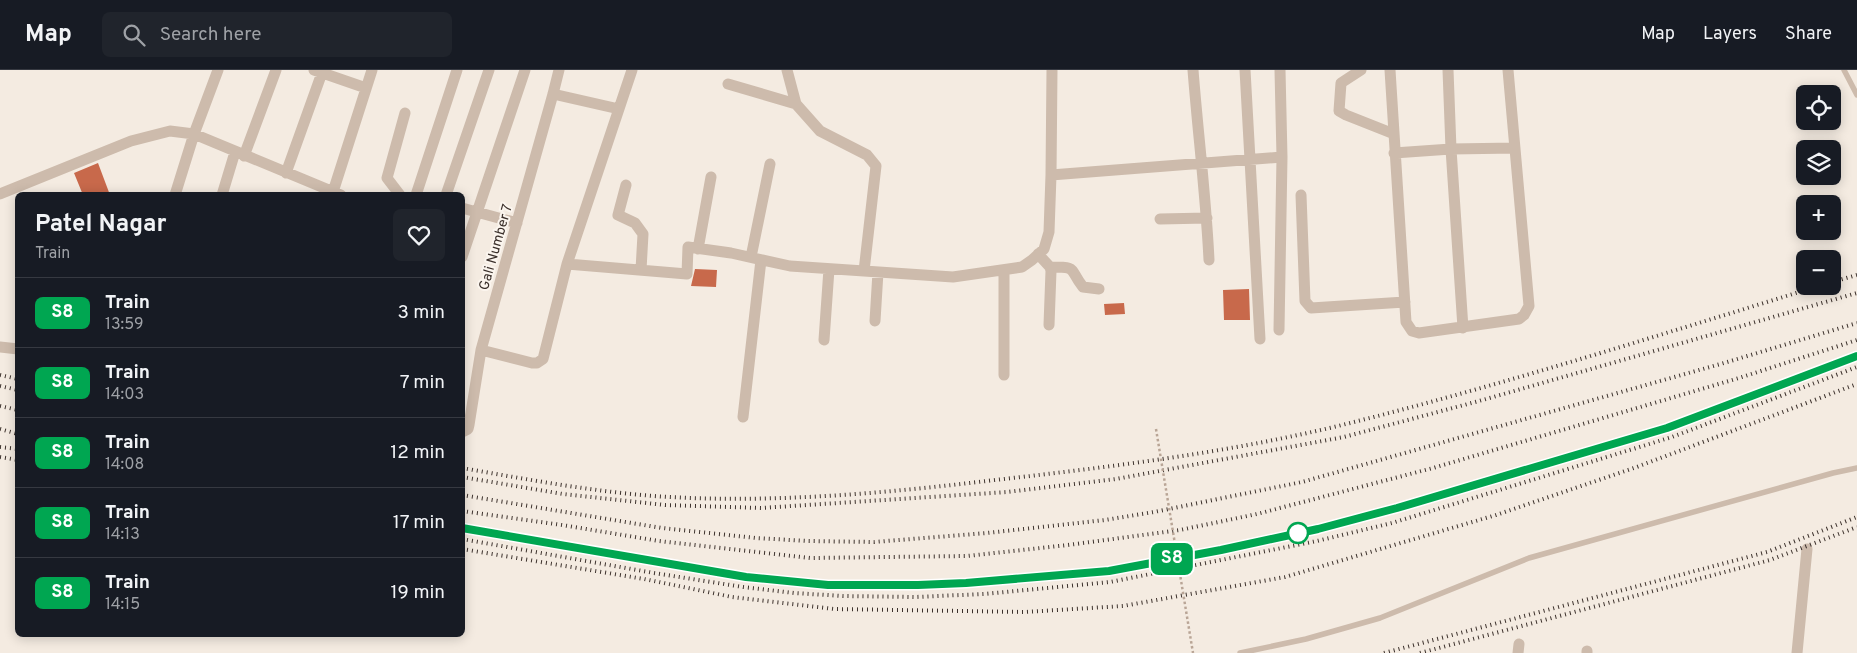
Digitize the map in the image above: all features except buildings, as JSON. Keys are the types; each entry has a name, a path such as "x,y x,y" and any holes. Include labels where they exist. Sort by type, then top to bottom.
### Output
{"street":[{"path":"176,192 194,134 218,70"},
{"path":"223,192 276,70"},
{"path":"336,192 372,70"},
{"path":"417,192 457,70"},
{"path":"447,192 488,70"},
{"path":"465,249 525,70"},
{"name":"Gali Number 7","path":"465,430 469,425 481,350 559,70"},
{"path":"481,350 532,363 542,359 567,264 632,70"},
{"path":"787,70 796,104 820,131 866,155 876,166 864,271"},
{"path":"567,264 687,274 688,247 756,258 790,266 953,277 1022,267 1044,249 1049,232 1052,70"},
{"path":"1193,70 1200,164 1206,198 1209,260"},
{"path":"1245,70 1260,339"},
{"path":"1279,330 1282,157 1280,70"},
{"path":"1361,70 1341,83 1339,111 1394,134"},
{"path":"1390,70 1406,322 1412,331 1419,333 1519,319 1524,315 1529,306 1508,70"},
{"path":"1448,70 1451,149 1463,328"},
{"path":"286,173 319,71 366,88"},
{"path":"728,84 796,104"},
{"path":"553,94 619,109"},
{"path":"398,192 387,178 405,113"},
{"path":"0,194 131,141 170,131 194,134 330,192"},
{"path":"1394,153 1451,149 1514,148"},
{"path":"1051,175 1282,157"},
{"path":"744,417 756,258 770,164"},
{"path":"698,249 711,177"},
{"path":"626,185 618,215 635,223 643,234 641,270"},
{"path":"1301,195 1305,301 1311,308 1405,302"},
{"path":"465,209 517,223"},
{"path":"1160,219 1207,218"},
{"path":"1038,254 1050,267 1049,325"},
{"path":"1050,267 1068,267 1072,269 1084,287 1099,289"},
{"path":"824,340 828,268"},
{"path":"1004,270 1004,375"},
{"path":"875,321 878,272"},
{"path":"0,347 15,349"},
{"path":"1797,653 1807,549"}],"lane":[{"path":"1844,70 1857,95"},
{"path":"1240,653 1306,639 1380,618 1529,558 1832,473 1857,468"}],"path":[{"path":"1156,429 1193,653"}],"railway":[{"path":"1841,279 1857,275"},
{"path":"465,469 566,486 617,492 669,497 751,499 832,496 914,489 1124,464 1210,452 1296,436 1399,411 1796,293"},
{"path":"465,478 563,494 665,505 761,508 1007,492 1116,479 1344,437 1479,401 1857,293"},
{"path":"465,495 662,528 756,538 808,541 874,542 987,533 1105,520 1302,482 1724,363 1857,323"},
{"path":"465,511 659,541 810,558 967,556 1068,545 1180,530 1257,514 1433,468 1739,378 1857,340"},
{"path":"465,529 746,577 844,586 983,582 1109,571 1221,551 1318,529 1397,508 1667,428 1857,356"},
{"path":"465,540 654,573 794,593 915,597 984,594 1110,582 1317,541 1392,523 1672,437 1857,367"},
{"path":"0,375 15,378"},
{"path":"465,549 644,579 732,597 834,609 1025,612 1123,606 1285,577 1496,515 1634,468 1857,384"},
{"path":"0,386 15,389"},
{"path":"0,406 15,409"},
{"path":"0,429 15,433"},
{"path":"0,447 15,449"},
{"path":"0,457 15,460"},
{"path":"1384,653 1767,552 1857,517"},
{"path":"1420,653 1770,560 1857,527"}],"train":[{"name":"S8","path":"465,529 746,577 828,585 966,583 1109,571 1318,529 1397,508 1667,428 1857,356"}]}
